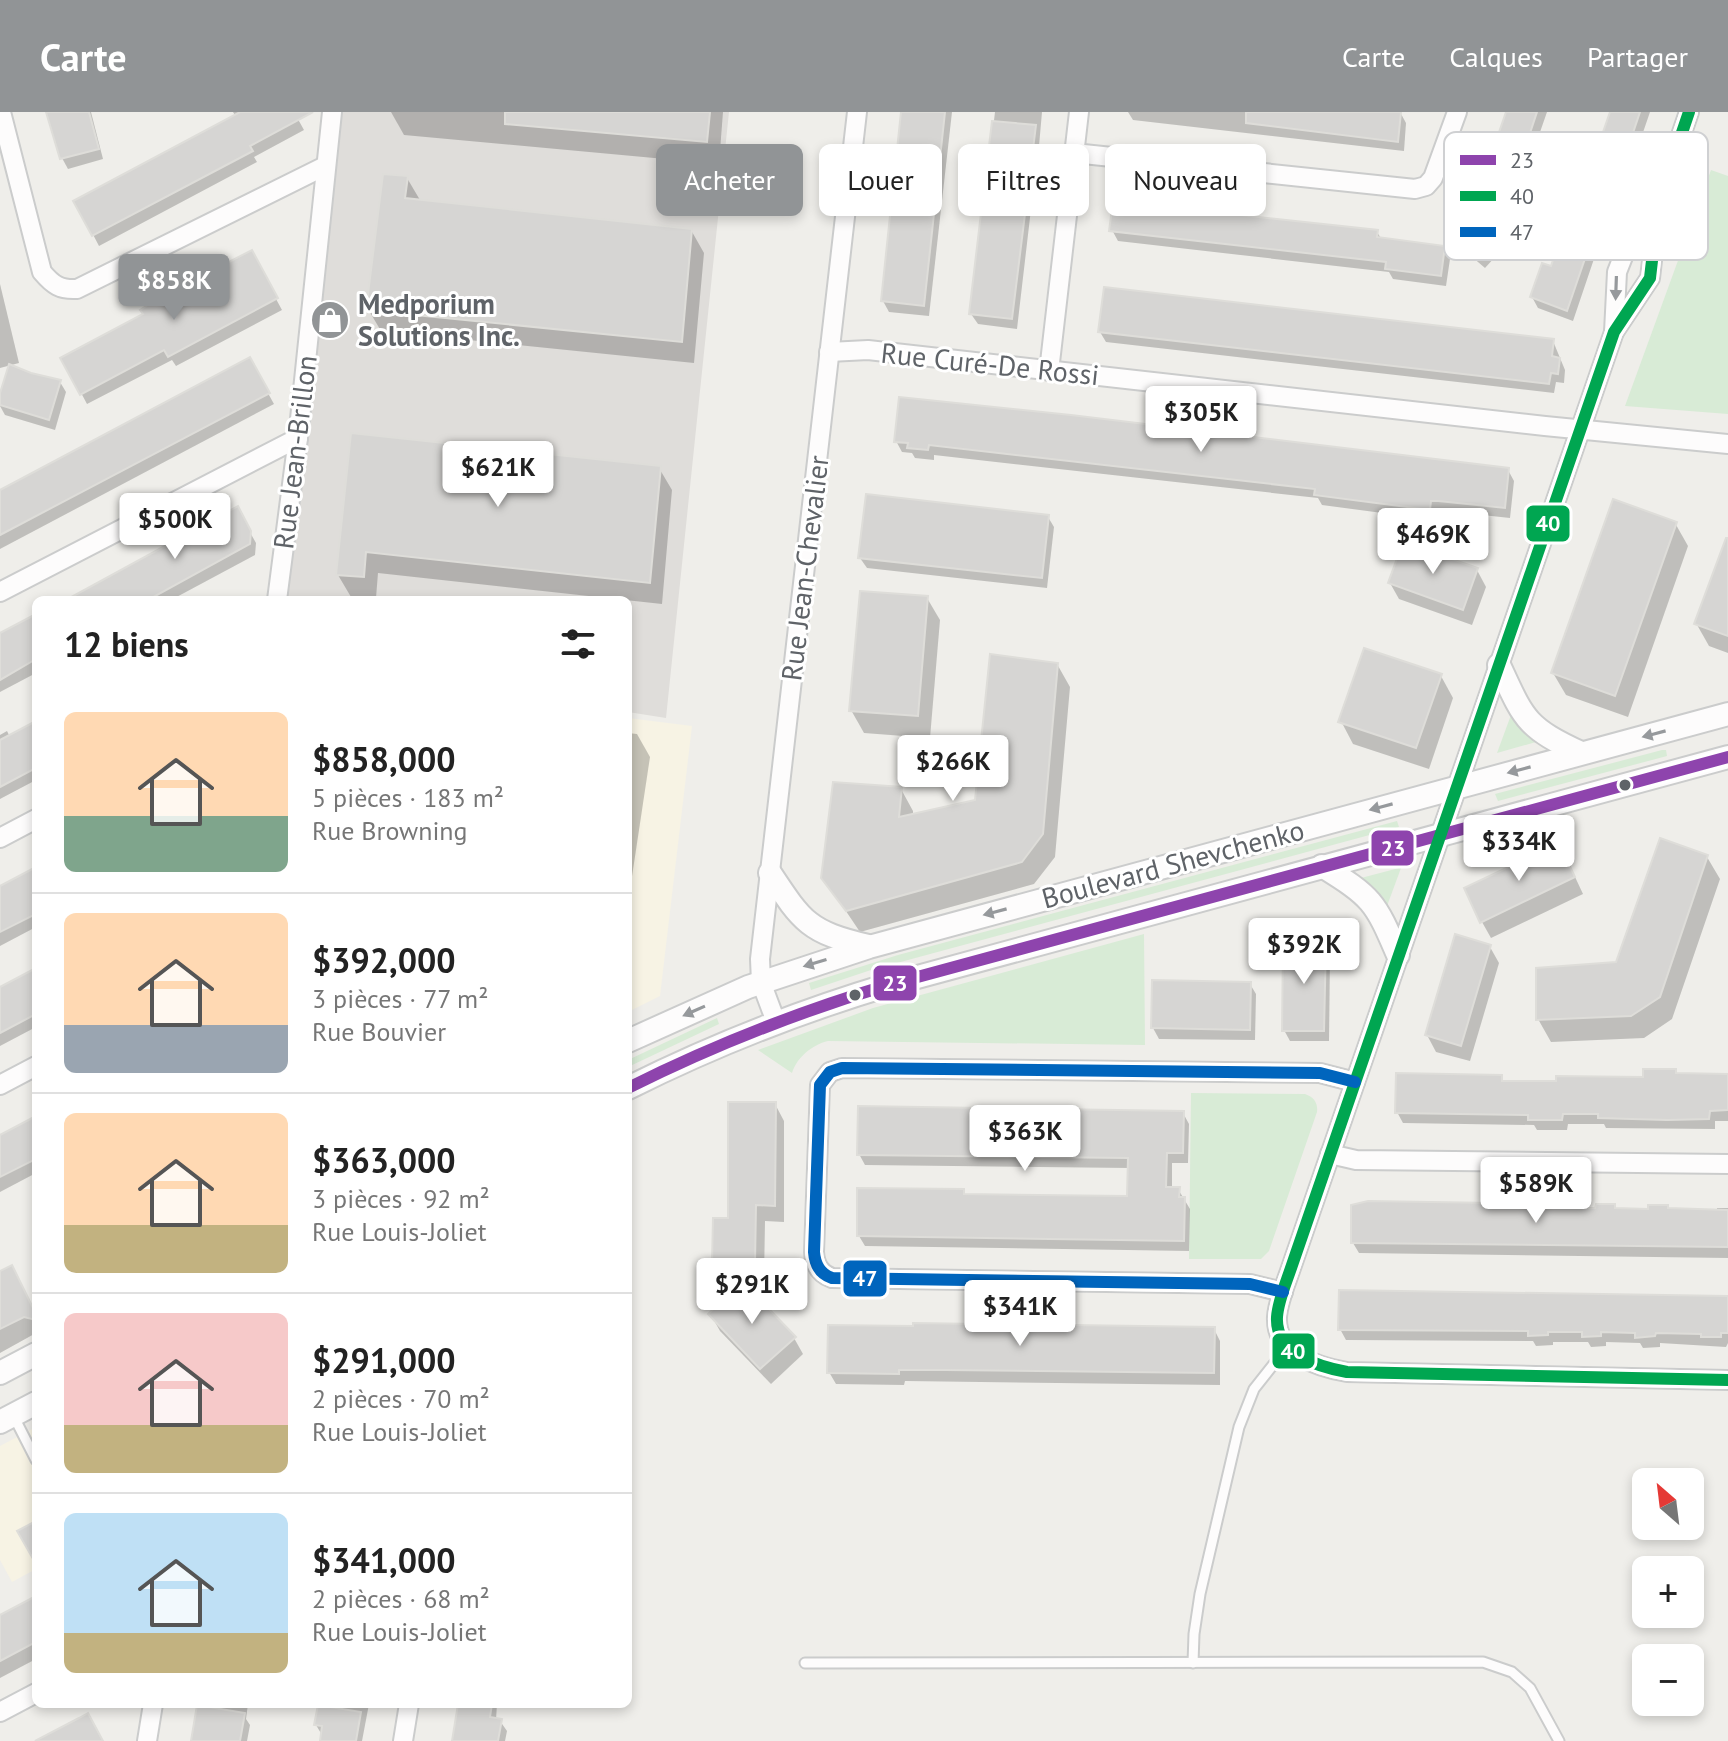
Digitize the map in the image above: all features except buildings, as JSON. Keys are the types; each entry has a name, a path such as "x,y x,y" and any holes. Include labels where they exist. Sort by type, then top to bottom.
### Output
{"street":[{"path":"1,112 42,272 53,285 64,290 77,289 325,166"},
{"name":"Rue Jean-Brillon","path":"278,596 298,438 332,112"},
{"name":"Rue Jean-Chevalier","path":"776,1022 761,982 760,959 857,112"},
{"path":"1075,144 1079,112"},
{"path":"1450,132 1457,112"},
{"path":"1682,132 1689,112"},
{"path":"1089,155 1415,189 1426,186 1433,178 1444,148"},
{"path":"1049,371 1067,216"},
{"path":"1622,260 1617,272 1614,332 1398,955 1277,1316 1288,1346 1313,1364 1347,1372 1728,1380"},
{"path":"1614,332 1648,283 1654,260"},
{"name":"Rue Curé-De Rossi","path":"829,352 868,350 1728,444"},
{"path":"0,592 298,438"},
{"path":"1499,665 1530,723 1552,740 1581,753"},
{"name":"Boulevard Shevchenko","path":"632,1039 761,982 869,947 1728,714"},
{"name":"Boulevard Shevchenko","path":"632,1086 776,1022 916,976 1728,757"},
{"path":"0,838 32,821"},
{"path":"1322,866 1361,890 1372,901 1398,955"},
{"path":"770,873 795,911 810,926 832,938 869,947"},
{"path":"0,1085 32,1068"},
{"path":"1283,1292 1250,1284 825,1276 815,1263 814,1252 820,1085 826,1075 842,1068 1320,1073 1355,1082"},
{"path":"1330,1154 1356,1160 1728,1164"},
{"path":"0,1373 32,1356"},
{"path":"6,1419 32,1405"},
{"path":"0,1712 32,1695"},
{"path":"147,1741 152,1708"},
{"path":"403,1741 408,1708"}],"lane":[{"path":"1193,1663 1200,1594 1239,1427 1254,1389 1288,1346"},
{"path":"6,1419 32,1455"},
{"path":"805,1663 1483,1662 1512,1672 1530,1688 1559,1741"}],"shaded area":[{"path":"332,112 729,112 726,144 656,144 656,216 718,216 666,718 632,713 632,596 277,596"},
{"path":"632,718 692,726 660,996 632,1010"},
{"path":"32,1429 32,1571 12,1582 0,1560 0,1446"}],"green space":[{"path":"1711,170 1728,176 1728,414 1625,406 1678,260 1708,260 1708,178"},
{"path":"1511,715 1536,742 1497,753"},
{"path":"1666,750 1667,756 1498,801 1495,794"},
{"path":"1397,821 1399,827 871,970 811,990 809,983 898,955"},
{"path":"1399,868 1387,906 1361,878"},
{"path":"1144,934 1145,1045 828,1041 806,1052 792,1073 758,1050 873,1008"},
{"path":"717,1018 719,1024 632,1065 632,1058"},
{"path":"1191,1093 1305,1094 1316,1103 1317,1112 1269,1251 1261,1259 1189,1259"}],"transit line":[{"name":"40","path":"1682,132 1689,112"},
{"name":"40","path":"1652,260 1650,278 1614,332 1285,1286 1277,1317 1278,1330 1291,1349 1312,1362 1347,1372 1728,1380"},
{"name":"23","path":"632,1086 756,1031 888,985 1728,757"},
{"name":"47","path":"1283,1292 1250,1284 832,1278 819,1268 814,1252 820,1085 830,1072 842,1068 1320,1073 1355,1082"}],"place":[{"name":"Medporium Solutions Inc.","path":"330,320"}]}
